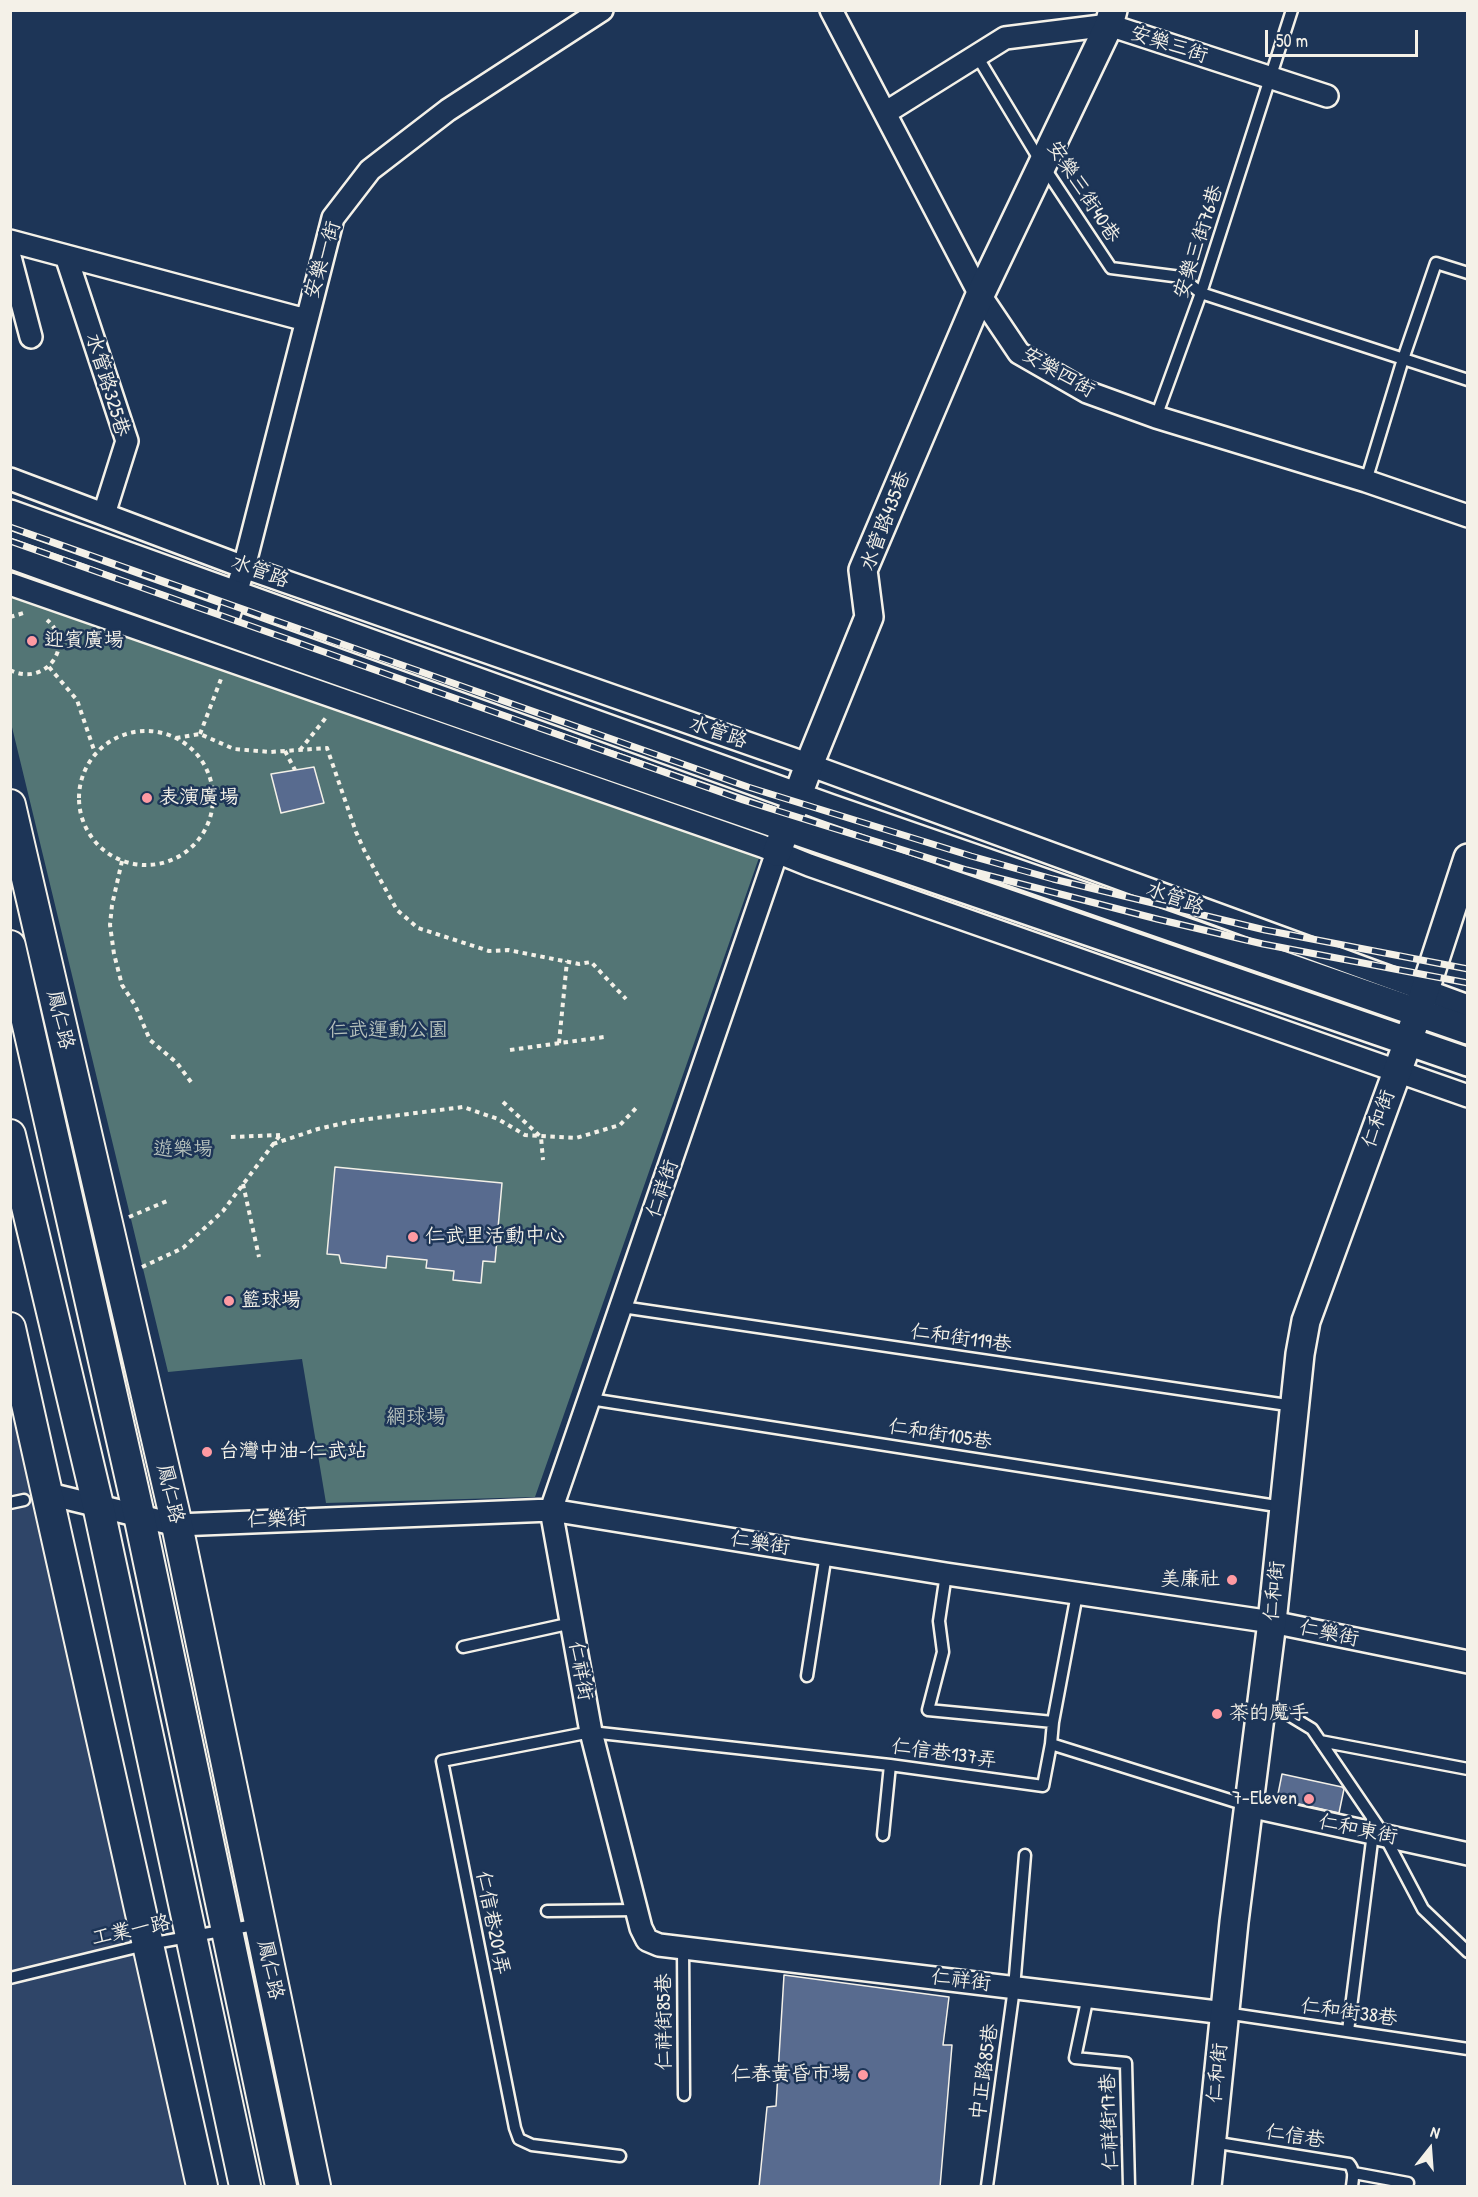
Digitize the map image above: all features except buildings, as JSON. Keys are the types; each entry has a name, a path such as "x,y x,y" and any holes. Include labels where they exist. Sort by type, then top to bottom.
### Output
{"main road":[{"name":"鳳仁路","path":"10,805 177,1525 315,2187"},
{"name":"鳳仁路","path":"10,946 139,1515 281,2187"},
{"path":"10,1135 98,1505 244,2187"},
{"path":"10,1328 37,1497 149,1944 202,2187"}],"street":[{"name":"安樂一街","path":"224,631 244,567 333,218 370,170 448,110 602,10"},
{"name":"安樂四街","path":"831,10 980,296 1018,353 1087,392 1156,417 1366,481 1467,516"},
{"name":"安樂三街","path":"885,113 1005,38 1111,18 1327,96"},
{"name":"水管路435巷","path":"781,840 796,796 868,617 863,570 980,296 1111,18"},
{"path":"10,241 306,320"},
{"name":"水管路325巷","path":"66,256 127,441 104,514"},
{"path":"10,257 31,337"},
{"name":"水管路","path":"10,479 244,567 809,765 1421,1002"},
{"name":"水管路","path":"10,514 796,796 1421,1002"},
{"path":"10,554 224,631 781,840 820,869 1467,1096"},
{"path":"10,584 781,840 1467,1062"},
{"name":"仁祥街","path":"781,840 551,1510 591,1732 641,1928 647,1940 659,1945 1224,2013"},
{"name":"仁和街","path":"1207,2187 1224,2013 1272,1622 1294,1406 1306,1321 1408,1042 1467,858"},
{"path":"1421,1002 1467,1006"},
{"path":"1421,1002 1467,1030"},
{"name":"仁樂街","path":"37,1497 98,1505 177,1525 551,1510 946,1574 1272,1622 1467,1662"},
{"name":"仁和東街","path":"1249,1806 1467,1854"}],"lane":[{"path":"1272,78 1292,10"},
{"name":"安樂三街40巷","path":"977,56 1042,164 1111,268 1181,277 1201,293 1467,380"},
{"name":"安樂三街76巷","path":"1156,417 1201,293 1272,78"},
{"path":"1366,481 1403,359 1436,263 1467,273"},
{"name":"仁和街119巷","path":"622,1307 1294,1406"},
{"name":"仁和街105巷","path":"590,1399 1284,1507"},
{"path":"10,1503 37,1497"},
{"path":"807,1676 826,1554"},
{"path":"946,1574 939,1621 943,1652 928,1710 1053,1722"},
{"path":"1077,1594 1051,1744 1249,1806"},
{"path":"463,1647 572,1623"},
{"path":"1262,1699 1312,1729 1423,1909 1467,1952"},
{"name":"仁信巷137弄","path":"591,1732 890,1765 1043,1786 1051,1744"},
{"name":"仁信巷201弄","path":"591,1732 442,1761 514,2128 519,2139 532,2145 620,2156"},
{"path":"1320,1740 1467,1768"},
{"path":"883,1835 890,1765"},
{"path":"1348,2031 1378,1834"},
{"name":"中正路85巷","path":"987,2187 1014,1988 1025,1854"},
{"path":"547,1911 637,1910"},
{"name":"工業一路","path":"10,1978 149,1944 260,1924"},
{"name":"仁祥街85巷","path":"683,1948 684,2095"},
{"name":"仁祥街17巷","path":"1088,1996 1075,2058 1126,2063 1129,2187"},
{"name":"仁和街38巷","path":"1224,2013 1467,2049"},
{"name":"仁信巷","path":"1212,2142 1343,2162 1349,2164 1354,2173 1408,2183"},
{"path":"1352,2187 1354,2173"}],"path":[{"path":"10,617 24,612 33,613"},
{"path":"10,670 28,675 39,673 49,667 58,650 58,640 56,631 43,616"},
{"path":"49,667 77,699 95,753"},
{"path":"200,734 225,670"},
{"path":"300,750 335,708"},
{"path":"133,732 160,732 176,738 191,748 202,761 210,777 213,794 212,812 207,829 183,855 168,862 150,866 133,865 101,849 89,836 81,820 78,803 79,786 84,769 95,753 108,742 133,732"},
{"path":"176,738 200,734 234,749 285,751 327,748 365,852 397,910 418,928 489,951 525,952 579,964 591,962 626,999"},
{"path":"285,751 296,770"},
{"path":"122,861 110,925 122,985 135,1005 150,1040 177,1063 191,1082"},
{"path":"559,1044 567,962"},
{"path":"510,1050 604,1037"},
{"path":"503,1102 541,1137 543,1160"},
{"path":"273,1144 318,1129 353,1121 463,1107 498,1119 525,1135 576,1138 620,1125 638,1106"},
{"path":"132,1272 183,1248 222,1210 280,1135 231,1137"},
{"path":"243,1183 258,1257"},
{"path":"120,1221 167,1201"}],"shaded area":[{"path":"10,1398 195,2186 11,2186"}],"green space":[{"name":"仁武運動公園","path":"10,583 761,852 535,1497 326,1503 302,1359 168,1372 11,723"}],"railway":[{"path":"10,527 748,787 971,856 1053,879 1265,930 1468,969"},
{"path":"10,541 743,800 967,870 1263,944 1468,983"}],"place":[{"name":"迎賓廣場","path":"32,641"},
{"name":"表演廣場","path":"147,798"},
{"name":"仁武里活動中心","path":"413,1237"},
{"name":"籃球場","path":"229,1301"},
{"name":"台灣中油-仁武站","path":"207,1452"},
{"name":"美廉社","path":"1232,1580"},
{"name":"茶的魔手","path":"1217,1714"},
{"name":"7-Eleven","path":"1309,1799"},
{"name":"仁春黃昏市場","path":"863,2075"}],"park label":[{"name":"遊樂場","path":"183,1150"},
{"name":"網球場","path":"416,1418"}]}
